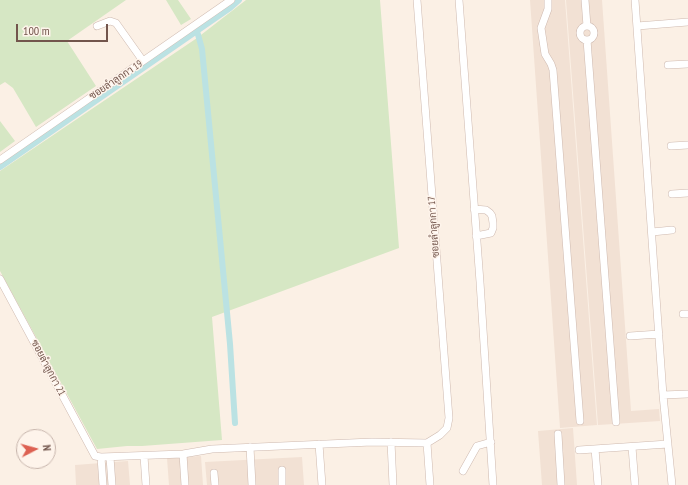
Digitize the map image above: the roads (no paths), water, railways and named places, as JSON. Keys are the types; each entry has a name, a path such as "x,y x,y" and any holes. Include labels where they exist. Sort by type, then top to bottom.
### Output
{"street":[{"name":"ซอยลำลูกกา 19","path":"0,160 231,0"},
{"name":"ซอยลำลูกกา 17","path":"418,0 448,418 447,428 440,435 427,443"},
{"path":"458,0 493,485"},
{"path":"548,0 548,9 541,28 544,54 553,70 580,421"},
{"path":"585,0 587,26 580,31 582,37 587,40 616,422"},
{"path":"635,0 663,395 672,485"},
{"path":"97,26 110,21 116,23 143,61"},
{"path":"637,26 688,22"},
{"path":"668,65 688,64"},
{"path":"671,146 688,145"},
{"path":"672,194 688,193"},
{"path":"474,209 486,210 492,216 493,223 491,233 476,236"},
{"path":"652,232 672,230"},
{"name":"ซอยลำลูกกา 21","path":"0,279 98,457"},
{"path":"630,336 659,334"},
{"path":"663,395 688,394"},
{"path":"558,434 561,485"},
{"path":"390,442 394,485"},
{"path":"102,485 98,457 183,454 212,449 250,447 390,442 427,443 430,485"},
{"path":"463,471 477,446 491,442"},
{"path":"319,444 322,485"},
{"path":"580,450 668,444"},
{"path":"250,447 252,485"},
{"path":"632,447 635,485"},
{"path":"595,449 598,485"},
{"path":"183,454 185,485"},
{"path":"144,456 146,485"},
{"path":"110,457 112,485"},
{"path":"282,470 282,485"},
{"path":"214,473 215,485"}],"waterway":[{"path":"0,167 230,8 239,0"},
{"path":"197,31 202,49 230,344 235,423"}]}
